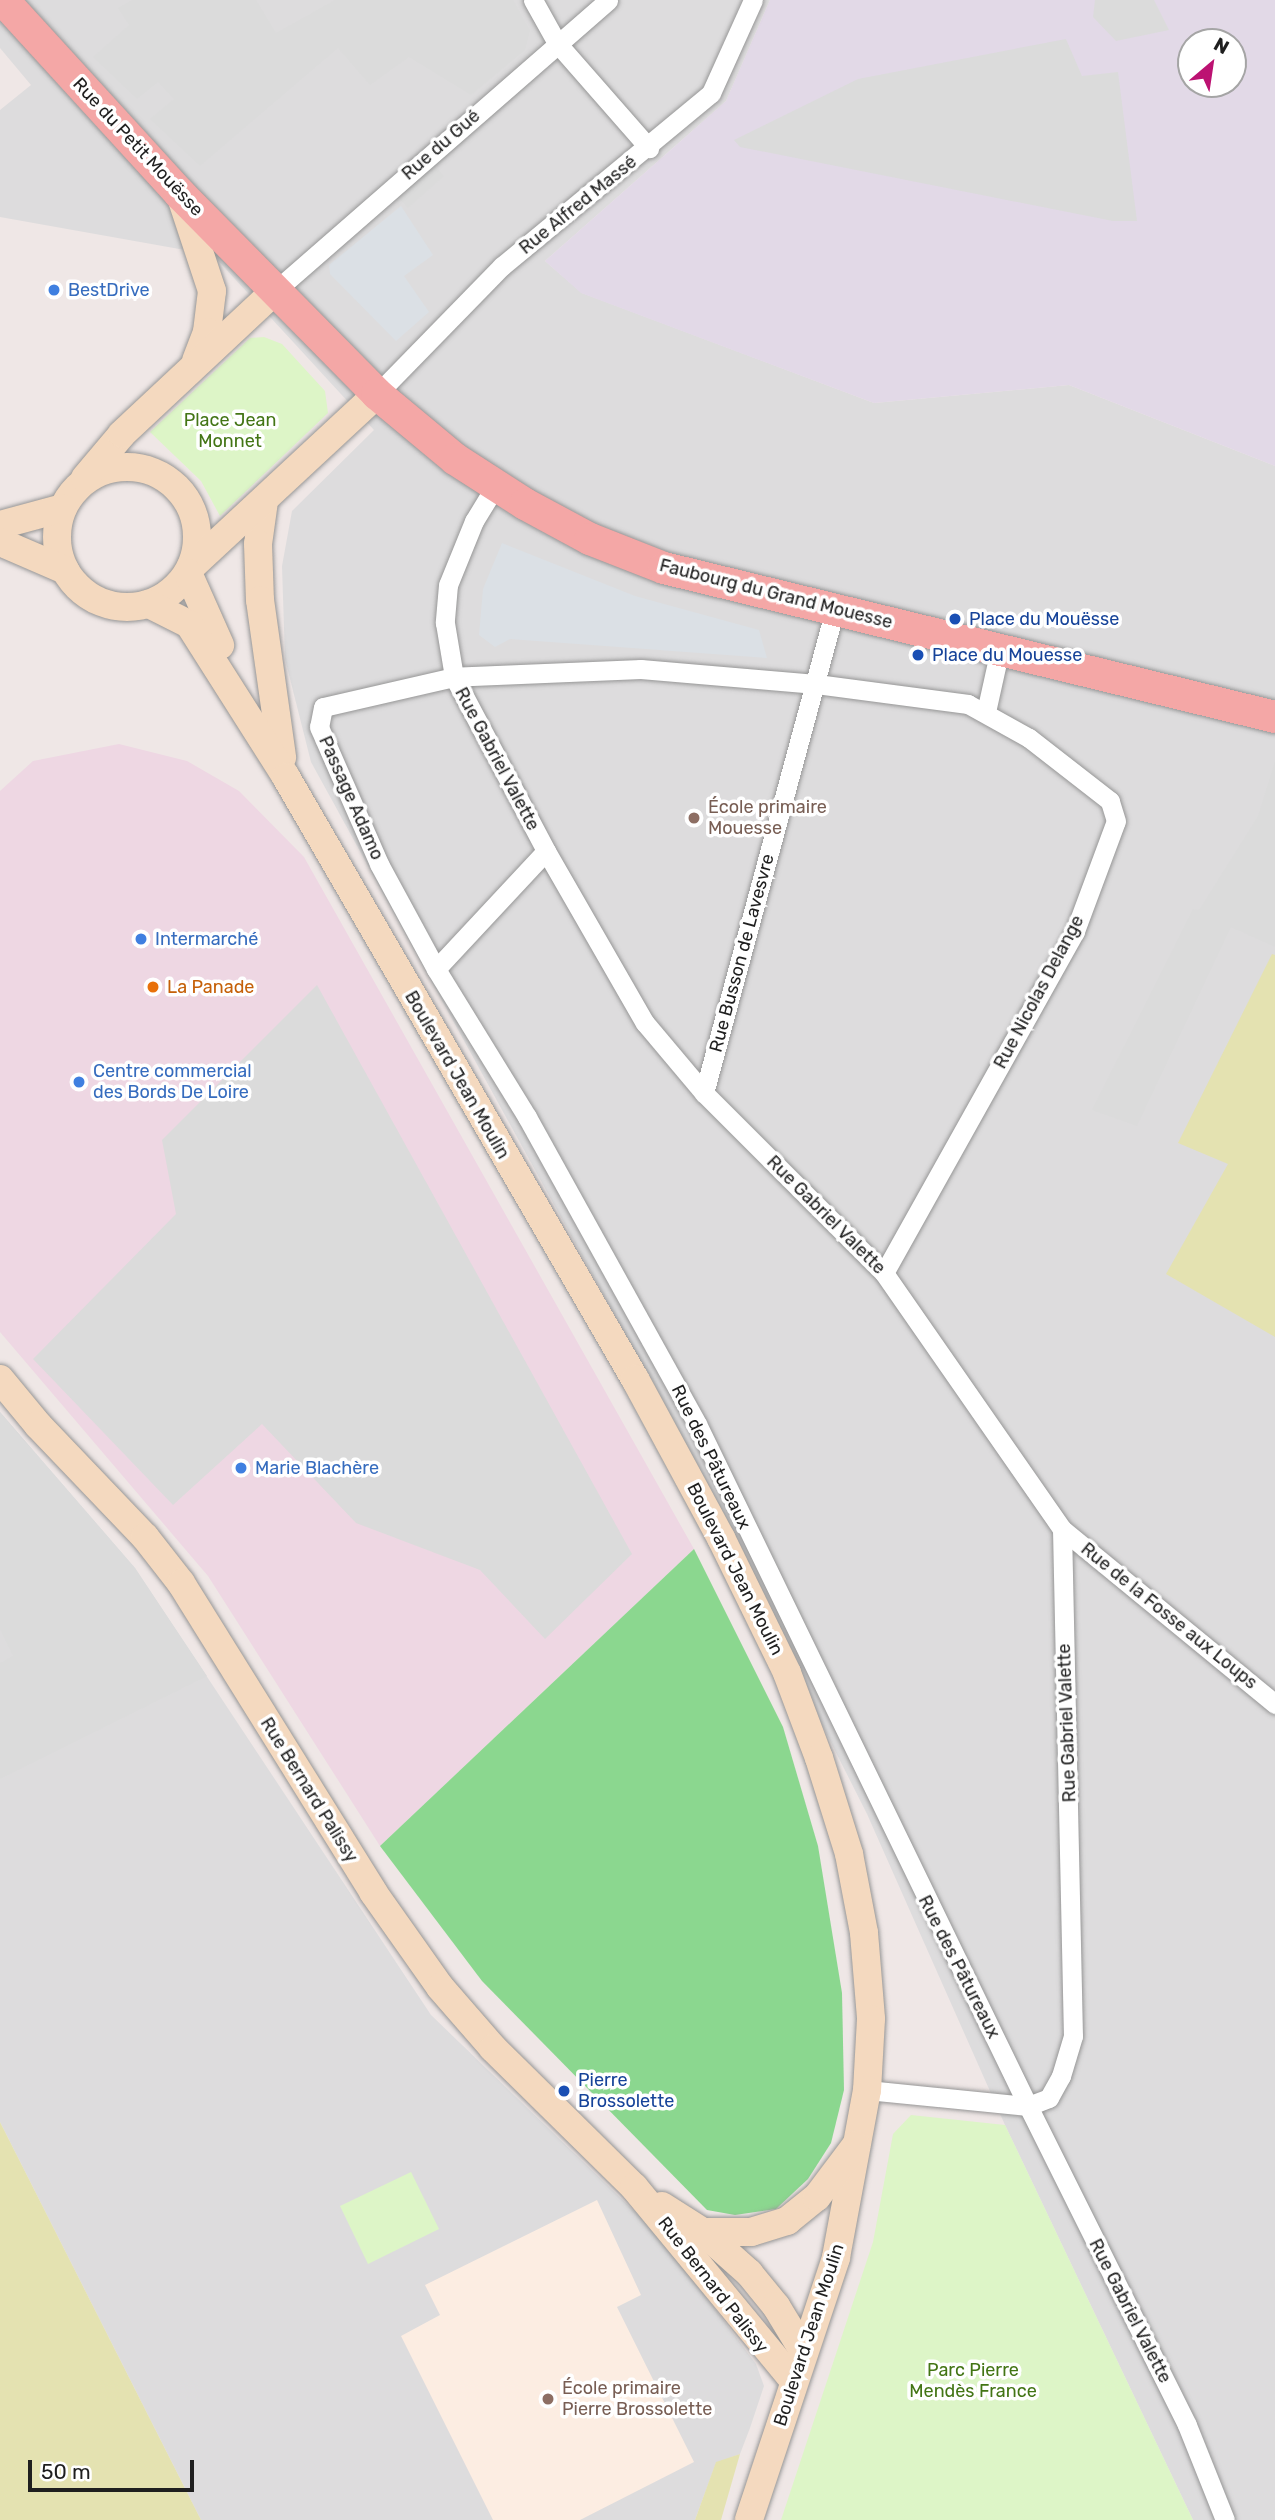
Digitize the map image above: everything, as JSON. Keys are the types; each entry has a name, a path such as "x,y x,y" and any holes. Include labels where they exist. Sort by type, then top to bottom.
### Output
{"main road":[{"name":"Rue du Petit Mouësse","path":"3,0 180,194 275,291"},
{"path":"180,194 212,291 207,332 194,366"},
{"path":"275,291 122,434 69,500 58,529 65,570 77,586 111,606 149,604 171,592 190,570 377,394"},
{"name":"Faubourg du Grand Mouesse","path":"275,291 377,394 455,459 590,539 664,568 1275,717"},
{"path":"0,525 69,500 92,477 112,469 134,467 156,473 188,502 196,523 197,545 190,570 245,706"},
{"path":"264,501 258,544 260,600 286,777"},
{"path":"0,542 65,570"},
{"path":"149,604 189,624 245,706"},
{"name":"Boulevard Jean Moulin","path":"245,706 635,1379 721,1538 787,1673 849,1854 864,1933 871,2019 867,2090 836,2258 749,2520"},
{"name":"Rue Bernard Palissy","path":"0,1379 38,1426 145,1537 181,1583 373,1892 440,1987 493,2048 634,2187 794,2381"},
{"name":"Rue Bernard Palissy","path":"703,2232 751,2232 787,2221 817,2197 859,2140"},
{"name":"Rue Bernard Palissy","path":"634,2187 703,2232 749,2273 776,2306 804,2352"}],"street":[{"path":"533,0 557,43 649,148"},
{"name":"Rue du Gué","path":"275,291 608,0"},
{"name":"Rue Alfred Massé","path":"377,394 502,266 649,148 711,93 753,0"},
{"name":"Rue Gabriel Valette","path":"496,485 474,521 448,585 445,623 454,677 546,851 645,1023 704,1093 884,1273 1062,1529 1073,2036 1061,2077 1049,2098 1028,2106 1187,2425 1225,2520"},
{"name":"Rue Busson de Lavesvre","path":"704,1093 835,609"},
{"path":"454,677 641,669 816,684 968,704 986,712 1000,649"},
{"name":"Passage Adamo","path":"436,969 379,864 319,727 323,707 454,677"},
{"name":"Rue Nicolas Delange","path":"884,1273 1075,931 1116,821 1110,800 1049,754 986,712"},
{"path":"436,969 546,851"},
{"name":"Rue des Pâtureaux","path":"436,969 527,1117 697,1424 1028,2106"},
{"name":"Rue de la Fosse aux Loups","path":"1062,1529 1275,1704"},
{"path":"867,2090 1028,2106"}],"shaded area":[{"path":"0,0 770,0 726,101 545,261 582,293 874,403 1069,385 1275,466 1275,2520 1193,2520 1005,2125 867,1814 624,1332 311,762 285,659 282,566 292,511 374,430 213,255 0,217 0,110 31,85 0,48"},
{"path":"132,0 256,0 276,33 335,0 513,0 530,30 525,50 471,95 409,57 370,85 338,48 200,166 150,119 174,99 158,82 137,99 93,57 129,25 118,8"},
{"path":"770,0 1275,0 1275,466 1069,385 874,403 581,293 545,261 726,101"},
{"path":"1095,0 1154,0 1169,30 1116,41 1093,17"},
{"path":"1066,39 1082,76 1118,72 1137,221 1113,221 740,147 734,140 858,79"},
{"path":"434,165 444,176 408,208 398,197"},
{"path":"401,206 433,255 404,276 429,312 396,341 330,274 329,265"},
{"path":"502,543 635,596 759,630 767,658 510,639 495,647 479,635 483,589"},
{"name":"Centre commercial des Bords De Loire","path":"119,744 187,761 239,791 304,857 694,1549 380,1846 208,1576 0,1332 0,791 33,761"},
{"path":"1275,761 1275,947 1231,927 1137,1126 1092,1110 1193,909 1199,910 1258,816"},
{"path":"1272,954 1275,955 1275,1337 1166,1274 1228,1164 1178,1143"},
{"path":"317,985 632,1554 545,1639 480,1570 356,1523 262,1424 173,1505 33,1359 176,1214 162,1140"},
{"path":"0,1412 135,1568 431,2015 663,2239 756,2364 764,2386 740,2454 716,2463 695,2520 201,2520 0,2122"},
{"path":"0,1412 135,1568 207,1676 0,1779 0,1663 13,1656 0,1629"},
{"path":"0,2122 201,2520 0,2520"},
{"name":"École primaire Pierre Brossolette","path":"597,2200 641,2295 617,2307 694,2462 580,2520 493,2520 401,2336 440,2315 425,2285"},
{"path":"740,2454 721,2520 695,2520 716,2462"}],"green space":[{"name":"Place Jean Monnet","path":"264,337 282,344 325,391 328,413 220,516 201,481 150,432 250,338"},
{"path":"694,1549 783,1727 818,1846 842,1993 844,2090 831,2143 808,2179 776,2209 735,2215 707,2210 482,1981 380,1846"},
{"name":"Parc Pierre Mendès France","path":"911,2115 1005,2125 1193,2520 781,2520 873,2242 893,2134"},
{"path":"411,2172 439,2229 368,2264 340,2206"}],"place":[{"name":"BestDrive","path":"54,290"},
{"name":"Place du Mouësse","path":"955,619"},
{"name":"Place du Mouesse","path":"918,655"},
{"name":"École primaire Mouesse","path":"694,818"},
{"name":"Intermarché","path":"141,939"},
{"name":"La Panade","path":"153,987"},
{"name":"Centre commercial des Bords De Loire","path":"79,1082"},
{"name":"Marie Blachère","path":"241,1468"},
{"name":"Pierre Brossolette","path":"564,2091"},
{"name":"École primaire Pierre Brossolette","path":"548,2399"}]}
